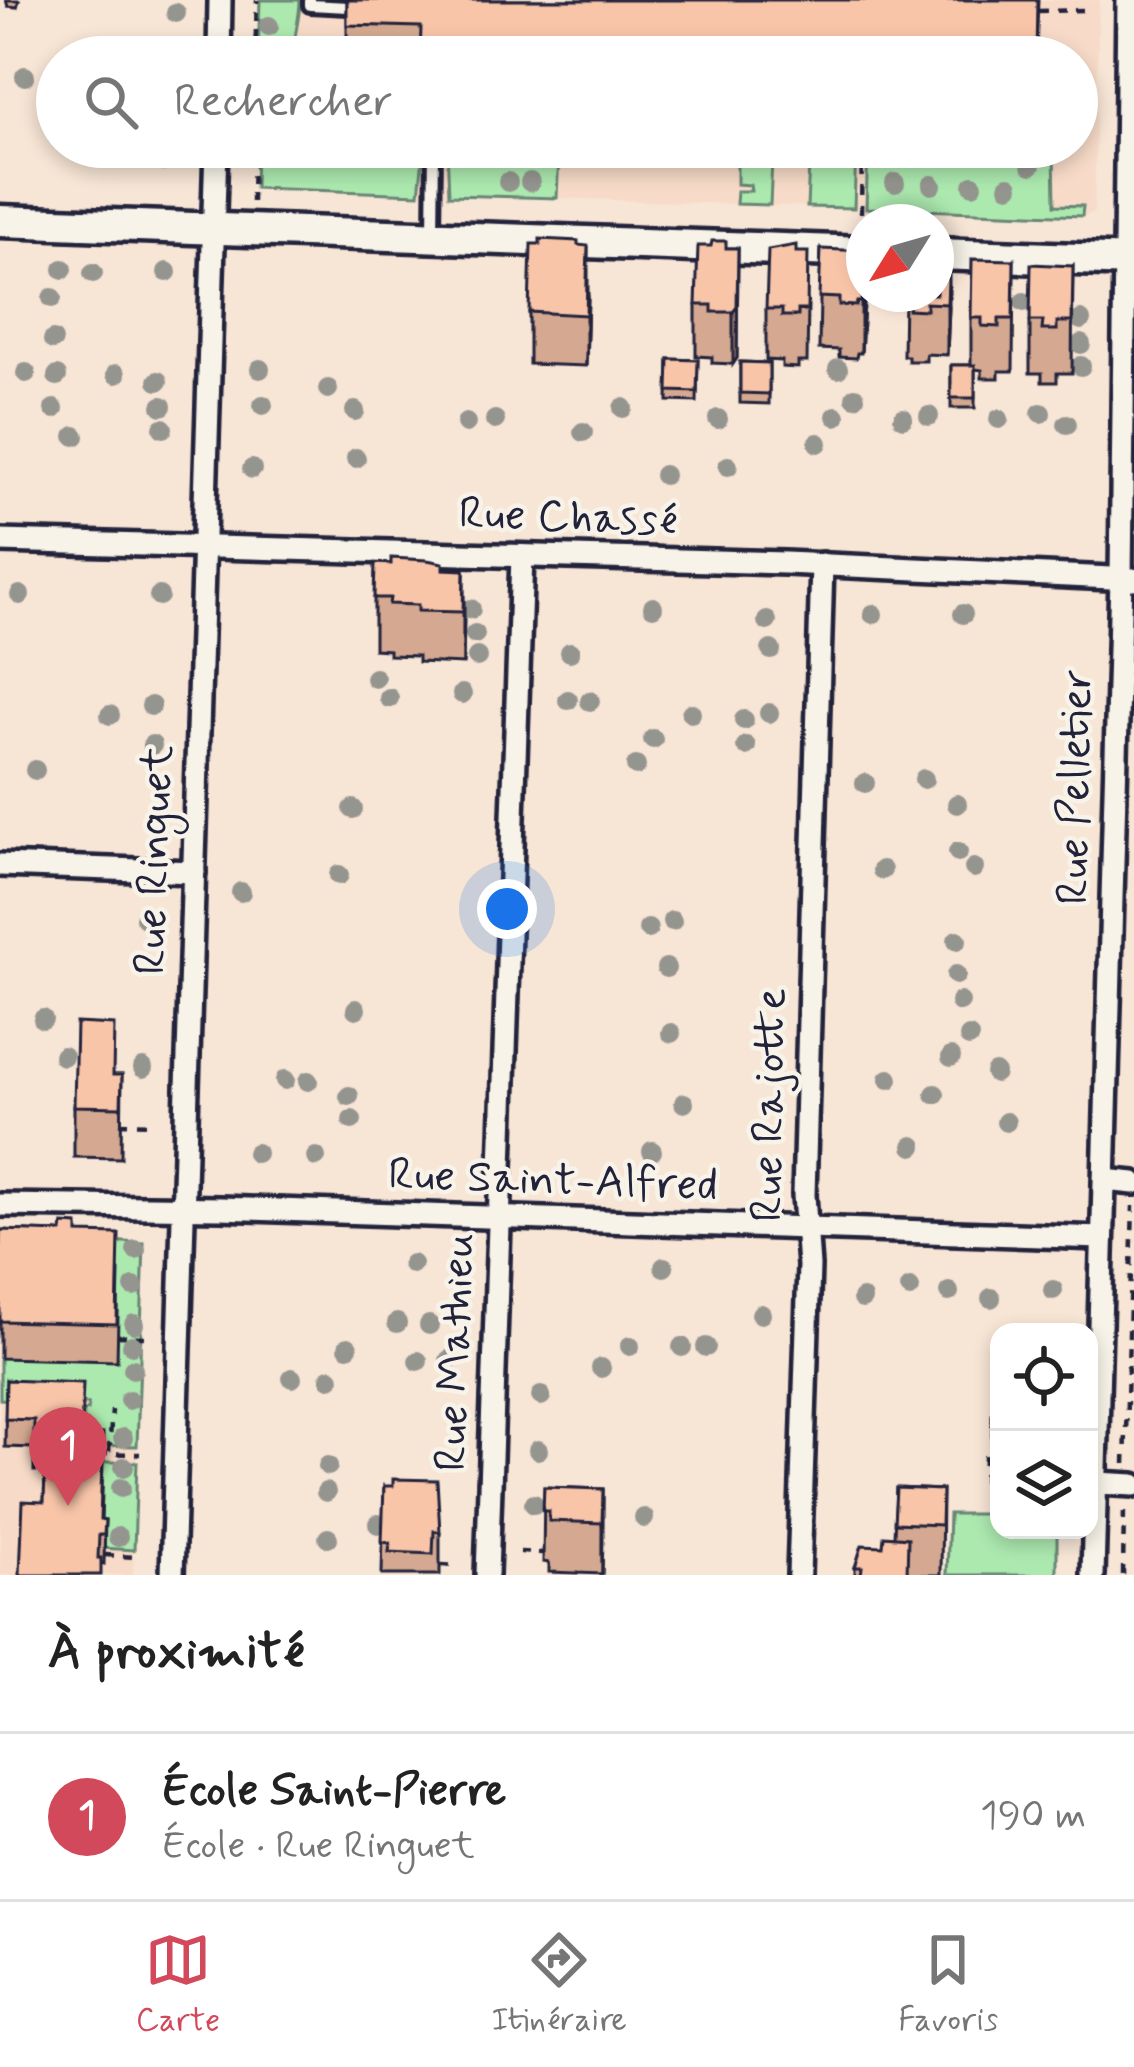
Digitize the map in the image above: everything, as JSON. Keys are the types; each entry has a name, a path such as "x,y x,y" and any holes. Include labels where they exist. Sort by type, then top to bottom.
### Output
{"street":[{"path":"219,36 220,0"},
{"name":"Rue Pelletier","path":"1097,1431 1102,1238 1123,882 1128,0"},
{"name":"Rue Ringuet","path":"172,1575 215,168"},
{"path":"0,221 846,251"},
{"path":"954,255 1130,261"},
{"name":"Rue Chassé","path":"0,541 822,564 1127,579"},
{"name":"Rue Mathieu","path":"487,1575 522,556"},
{"name":"Rue Rajotte","path":"799,1575 809,1266 804,1195 822,564"},
{"path":"0,865 194,872"},
{"path":"1105,1180 1134,1183"},
{"name":"Rue Saint-Alfred","path":"0,1205 501,1216 1102,1238"},
{"path":"1098,1483 1134,1485"},
{"name":"Rue Pelletier","path":"1093,1575 1094,1539"}],"lane":[{"path":"310,0 310,5 348,8"},
{"path":"434,168 434,237"}],"path":[{"path":"256,36 257,0"},
{"path":"1038,10 1088,10"},
{"path":"252,191 253,168"},
{"path":"861,204 862,168"},
{"path":"113,1122 154,1124"},
{"path":"1126,1456 1132,1220"},
{"path":"117,1336 144,1336"},
{"path":"109,1453 112,1410"},
{"path":"95,1453 140,1454"},
{"path":"985,1455 984,1490 990,1491"},
{"path":"1123,1575 1124,1517"},
{"path":"520,1552 543,1552"},
{"path":"105,1556 136,1557"},
{"path":"441,1565 458,1566"}],"shaded area":[{"path":"260,0 1099,0 1098,42 1098,36 259,36"},
{"path":"255,168 1095,168 1094,212 1086,216 954,212 954,204 846,204 846,208 255,188"},
{"path":"0,1358 140,1362 133,1575 0,1575"}],"green space":[{"path":"260,0 300,0 296,36 259,36"},
{"path":"255,168 422,168 419,194 255,188"},
{"path":"448,168 558,168 557,198 449,195"},
{"path":"737,168 772,168 770,205 736,204 737,191 751,191 750,185 737,184"},
{"path":"809,168 855,168 854,204 807,207"},
{"path":"867,168 1054,168 1055,205 1083,206 1082,216 954,211 954,204 866,204"},
{"path":"81,1240 144,1243 137,1446 82,1445 83,1411 88,1404 0,1399 0,1358"},
{"path":"103,1462 137,1462 134,1550 100,1548"},
{"path":"949,1514 990,1514 990,1539 1057,1539 1057,1575 947,1575"}],"building":[{"path":"347,0 1037,0 1036,36 421,36 421,27 347,25"},
{"path":"540,239 588,246 586,315 529,312 531,244 540,244"},
{"path":"712,241 726,241 726,248 738,248 733,312 712,312 712,305 696,305 698,246 711,246"},
{"path":"796,245 796,252 808,252 807,310 798,310 798,316 782,316 782,309 766,309 768,250"},
{"path":"821,249 846,250 846,305 839,305 839,298 819,297"},
{"path":"972,259 1014,260 1013,319 999,319 999,327 982,326 982,318 971,318"},
{"path":"1031,264 1073,266 1072,322 1057,322 1057,330 1042,330 1043,321 1030,321"},
{"path":"669,359 698,360 697,392 668,391"},
{"path":"740,362 769,363 769,394 740,393"},
{"path":"951,365 975,365 975,398 951,398"},
{"path":"391,558 427,560 443,563 443,569 464,570 463,612 418,611 418,605 374,598 375,563 391,564"},
{"path":"76,1023 114,1025 113,1075 122,1075 121,1107 74,1106"},
{"path":"63,1224 78,1225 78,1233 119,1234 117,1324 0,1321 0,1230 62,1232"},
{"path":"6,1380 83,1383 81,1433 103,1434 101,1575 20,1575 23,1501 44,1502 46,1443 34,1442 34,1420 5,1419"},
{"path":"393,1479 437,1480 440,1532 434,1531 433,1554 389,1552 390,1543 382,1542 384,1486 393,1486"},
{"path":"544,1487 603,1489 602,1523 549,1521 549,1511 543,1511"},
{"path":"896,1488 942,1490 941,1525 894,1523"},
{"path":"884,1536 908,1538 907,1575 861,1575 862,1567 855,1567 862,1545 883,1546"}],"place":[{"name":"École Saint-Pierre","path":"68,1506"}]}
